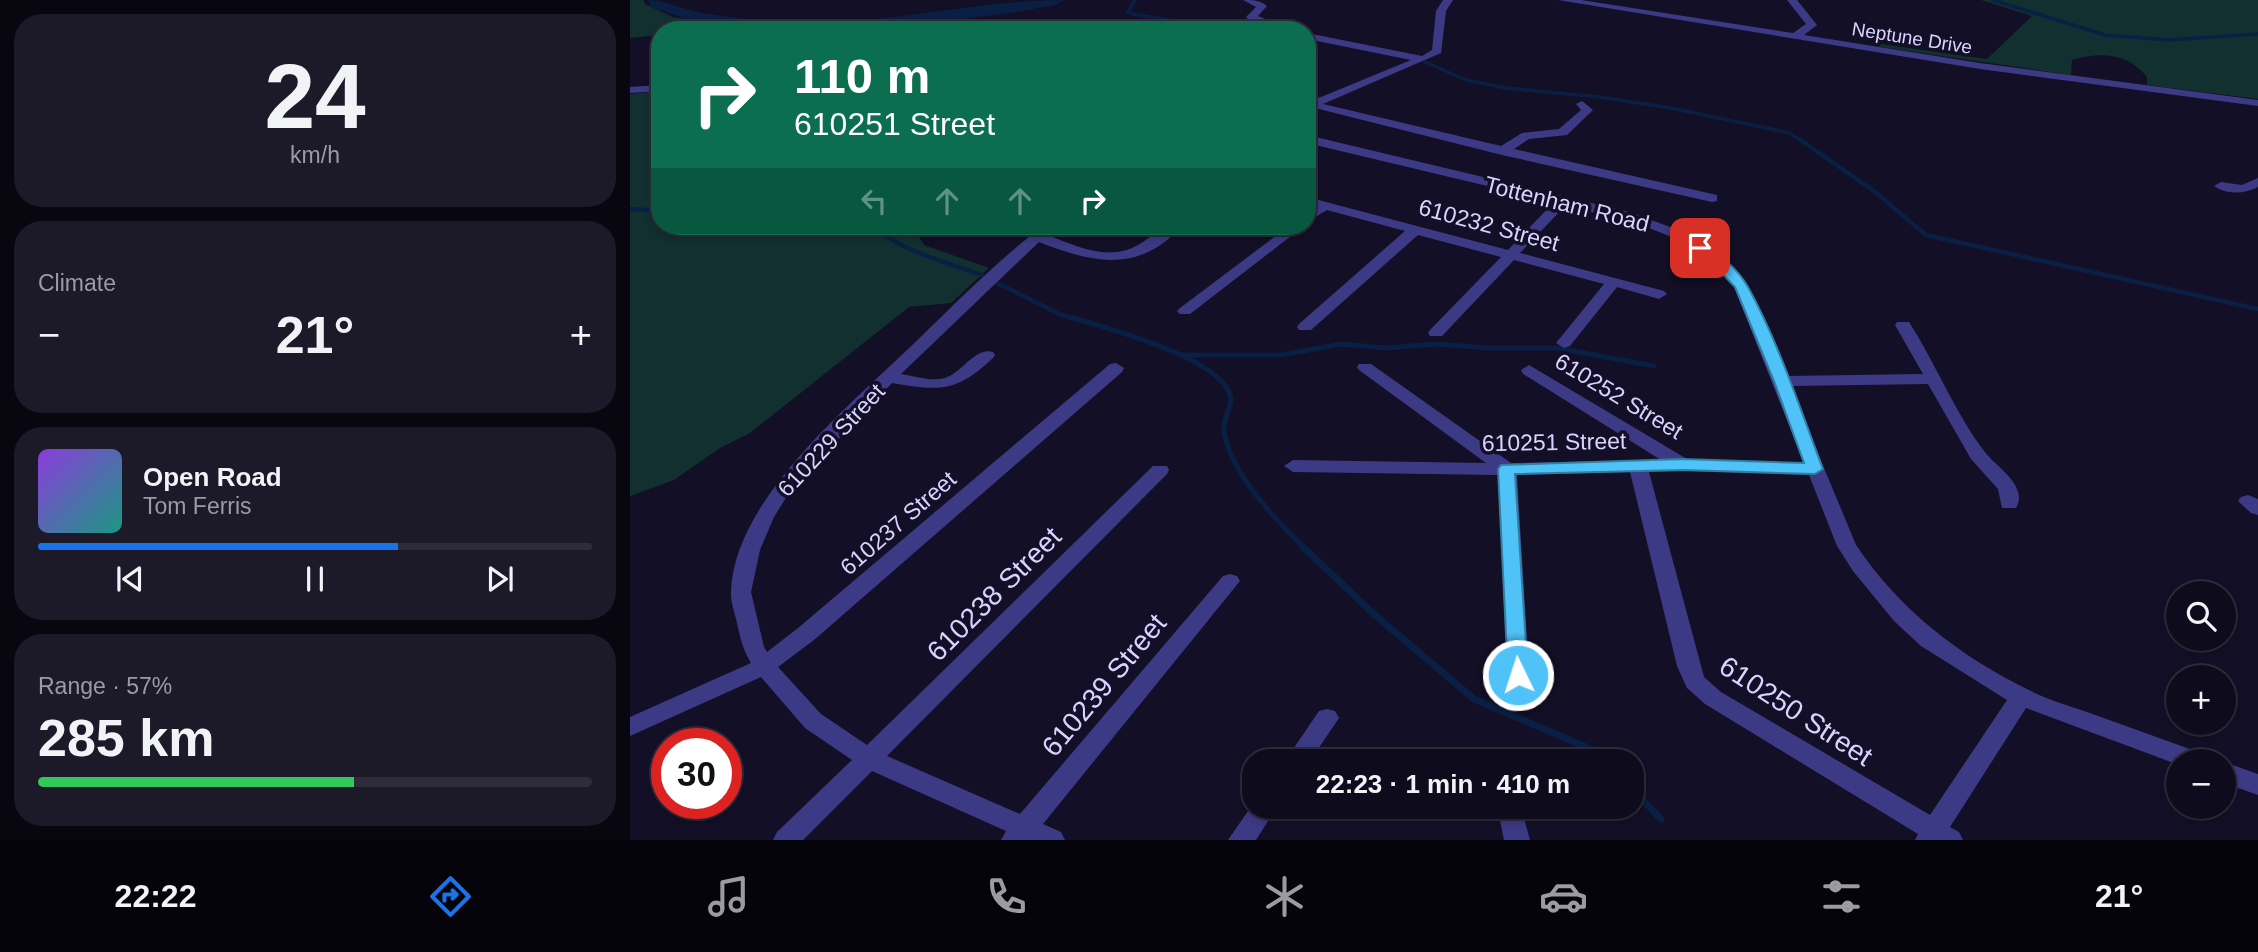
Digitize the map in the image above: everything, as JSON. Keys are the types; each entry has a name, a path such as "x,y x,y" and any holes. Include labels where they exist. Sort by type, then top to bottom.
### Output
{"street":[{"path":"1248,0 1262,6 1251,18 1260,21"},
{"path":"1316,102 1423,60 1437,51 1440,11 1448,0"},
{"name":"Neptune Drive","path":"1563,0 2020,72 2258,103"},
{"path":"1792,0 1812,25 1794,37"},
{"path":"1316,38 1423,60"},
{"path":"630,90 651,89"},
{"path":"1316,103 1328,110 1712,198"},
{"path":"1502,151 1526,136 1563,132 1587,110 1582,104"},
{"name":"Tottenham Road","path":"1316,141 1654,225 1679,235 1717,260 1741,286 1782,381 1847,546 1860,566 1902,616 1929,640 2021,697 2166,751"},
{"path":"2221,186 2244,189 2258,182"},
{"path":"1436,333 1562,201"},
{"name":"610232 Street","path":"1316,203 1659,295"},
{"path":"1316,211 1324,205"},
{"path":"1305,327 1416,229"},
{"name":"610229 Street","path":"1040,235 888,377 785,484 764,517 750,550 741,592 753,648 764,666 813,721 869,758 1019,834 1052,840"},
{"path":"1053,235 1103,257 1131,254 1161,235"},
{"path":"1185,311 1285,235"},
{"path":"1564,343 1613,282"},
{"path":"1903,325 1977,455 2007,487 2009,504"},
{"path":"888,377 947,384 962,379 987,355"},
{"path":"1365,367 1507,469 1518,675"},
{"name":"610237 Street","path":"630,727 764,666 1070,417 1116,368"},
{"name":"610252 Street","path":"1529,370 1683,464"},
{"path":"1782,381 1933,379"},
{"name":"610251 Street","path":"1293,466 1507,469 1683,464 1815,469"},
{"name":"610250 Street","path":"1638,465 1688,666 1695,682 1713,698 1750,722 1937,837"},
{"name":"610238 Street","path":"786,840 1160,470"},
{"name":"610239 Street","path":"1019,834 1230,581"},
{"path":"1937,837 2021,697"},
{"path":"1305,749 1327,718"},
{"path":"2236,777 2258,785"},
{"path":"1241,840 1256,819"},
{"path":"1513,819 1517,840"}],"green space":[{"path":"630,0 644,0 645,4 673,17 701,21 651,21 651,36 630,38"},
{"path":"1981,0 2258,0 2258,99 2147,85 2147,77 2139,69 2113,56 2072,60 2071,75 1875,46 1881,44 1987,59 2032,16"},
{"path":"651,92 651,235 918,235 924,245 989,268 951,303 909,307 750,433 720,448 674,480 630,496 630,94"}],"waterway":[{"path":"656,0 657,4 683,14 721,21"},
{"path":"918,21 1056,0"},
{"path":"1135,0 1128,12 1175,21"},
{"path":"1993,0 2105,35 2168,40 2258,34"},
{"path":"1425,62 1466,80 1506,88 1599,97 1671,108 1790,133 1801,141"},
{"path":"1799,139 1874,191 1926,235 2258,309"},
{"path":"630,209 651,210"},
{"path":"886,235 910,249 982,275"},
{"path":"999,284 1059,314 1079,320"},
{"path":"1073,318 1179,354 1216,376 1230,394 1224,429 1234,461 1255,494 1305,548"},
{"path":"1184,355 1281,355 1341,344 1387,348 1436,344 1487,348 1557,348 1654,366"},
{"path":"1303,547 1376,616 1474,699 1591,749"},
{"path":"1644,801 1661,819"}],"route":[{"path":"1518,675 1507,469 1683,464 1815,469 1782,381 1741,286 1717,260 1700,248"}]}
